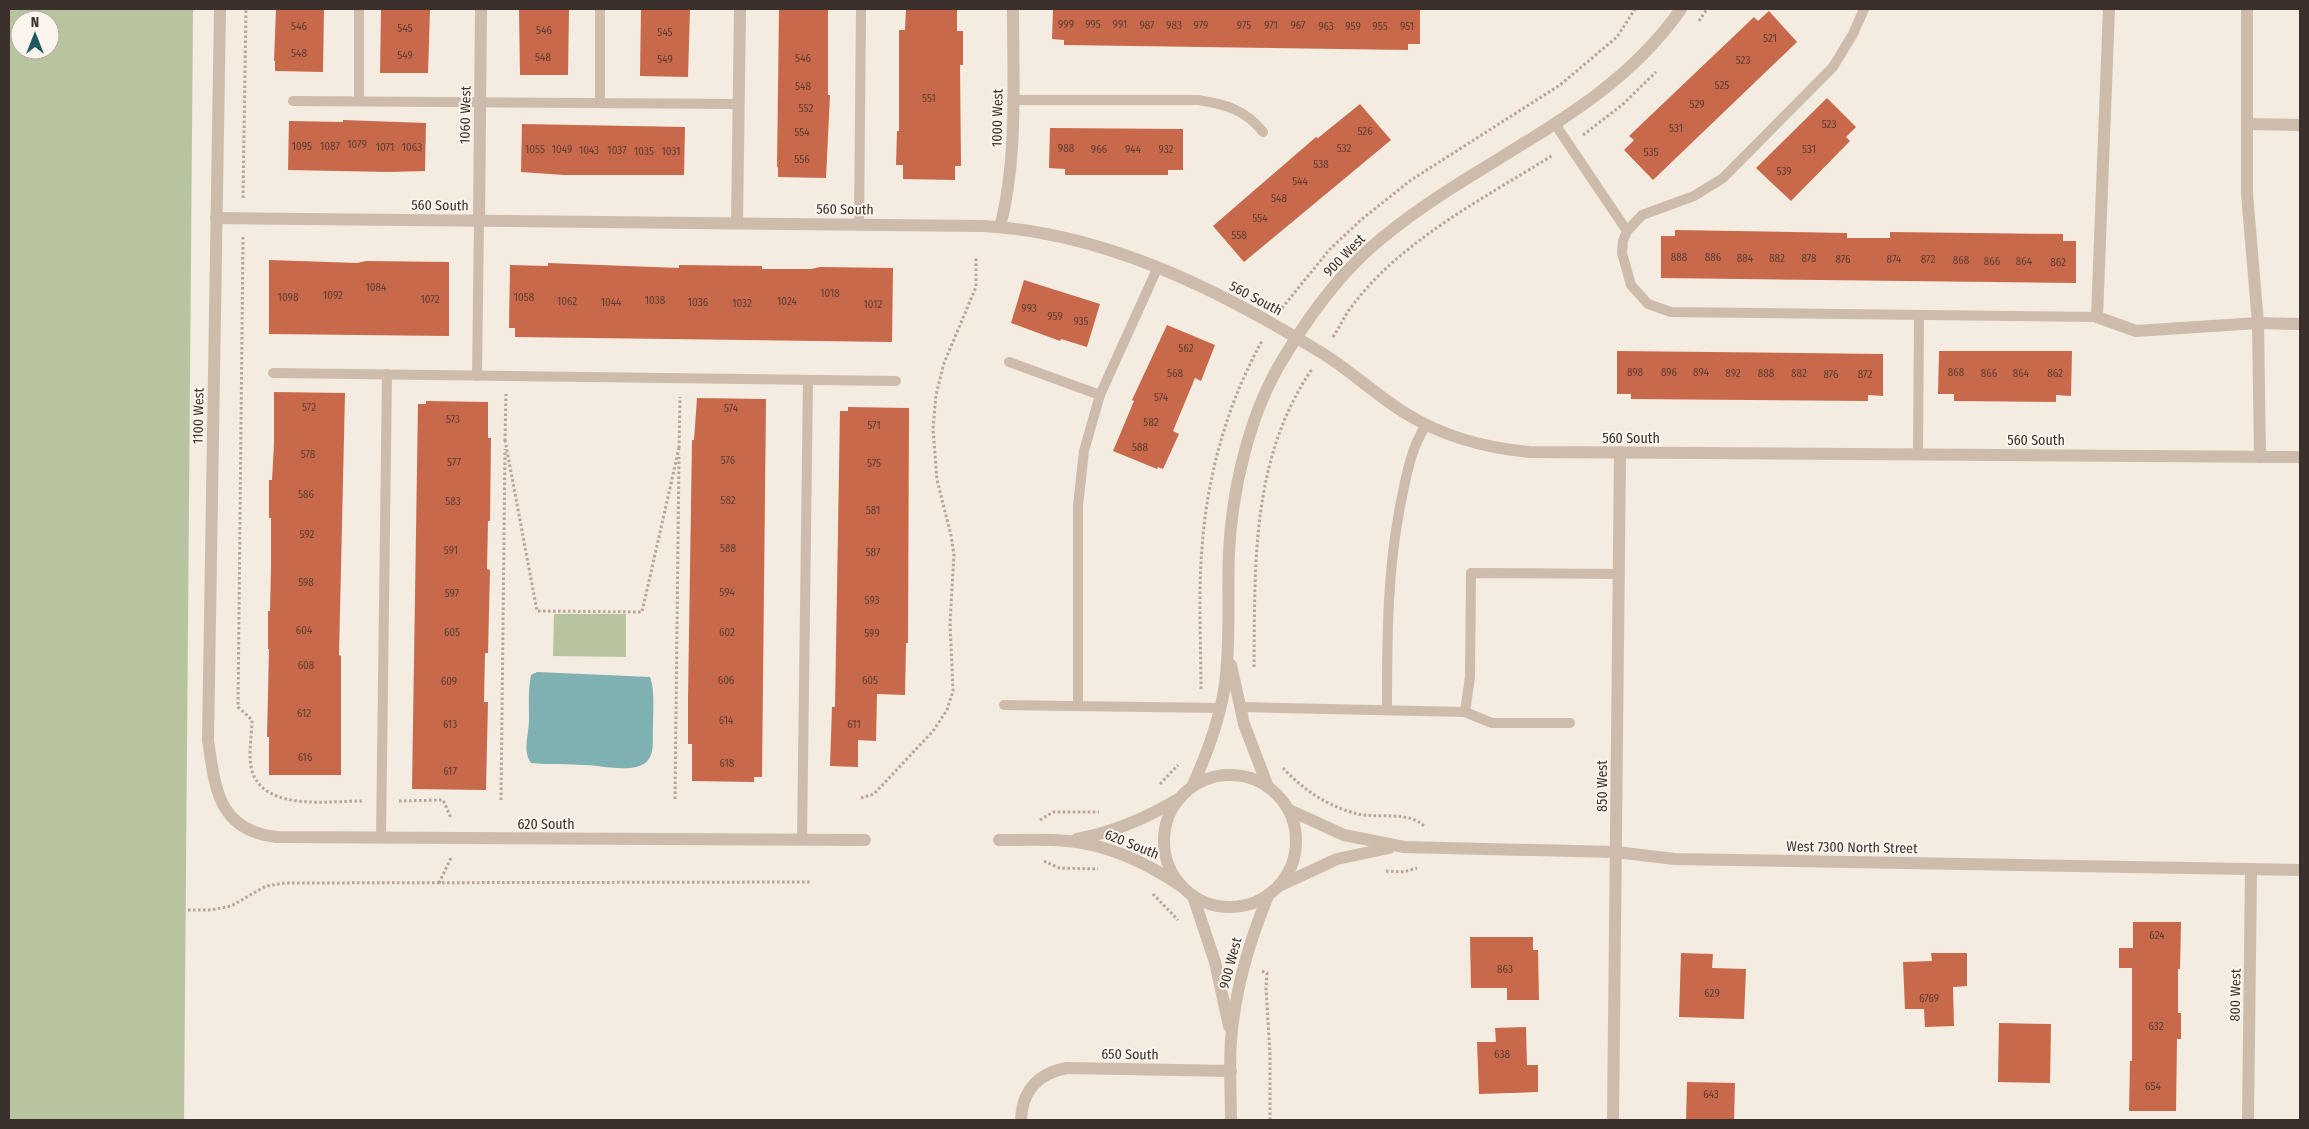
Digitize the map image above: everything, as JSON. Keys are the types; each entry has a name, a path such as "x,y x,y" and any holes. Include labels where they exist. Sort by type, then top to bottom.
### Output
{"street":[{"name":"1100 West","path":"220,9 208,740 218,797 232,818"},
{"name":"1060 West","path":"478,221 481,9"},
{"path":"737,223 740,9"},
{"name":"1000 West","path":"1000,227 1009,189 1013,9"},
{"name":"900 West","path":"1192,787 1206,755 1220,708 1229,649 1229,553 1237,488 1251,434 1268,385 1296,338 1323,299 1349,268 1381,238 1418,210 1595,97 1652,46 1681,9"},
{"path":"2109,9 2097,317 2136,331 2258,324 2300,324"},
{"path":"2247,9 2247,194 2258,324 2260,457"},
{"path":"2247,124 2300,124"},
{"name":"560 South","path":"216,218 1000,227 1054,234 1091,244 1158,269 1209,291 1272,324 1323,354 1404,412 1426,424 1455,438 1504,450 2300,457"},
{"name":"850 West","path":"1613,1120 1620,452"},
{"name":"900 West","path":"1229,649 1240,707 1255,756 1268,787"},
{"path":"1222,776 1238,776 1253,779 1268,787 1280,797 1289,810 1295,825 1297,841 1295,857 1289,872 1280,885 1268,896 1254,903 1239,907 1223,907 1207,903 1193,896 1181,886 1172,873 1166,858 1164,842 1168,818 1180,798 1192,787 1206,780 1222,776"},
{"name":"620 South","path":"1068,841 1099,835 1129,825 1180,798"},
{"name":"West 7300 North Street","path":"1289,810 1344,835 1404,847 1431,849 1616,852 1675,859 2300,870"},
{"name":"620 South","path":"232,818 242,826 264,836 865,840"},
{"name":"620 South","path":"999,840 1068,841 1111,850 1136,860 1181,886"},
{"name":"West 7300 North Street","path":"1280,885 1337,860 1381,849 1404,847"},
{"name":"800 West","path":"2248,1120 2251,870"},
{"name":"900 West","path":"1193,896 1216,962 1231,1040"},
{"name":"900 West","path":"1231,1120 1231,1040 1236,999 1244,962 1268,896"},
{"name":"650 South","path":"1021,1120 1022,1105 1026,1094 1042,1075 1054,1070 1067,1068 1231,1071"}],"lane":[{"path":"359,9 359,101"},
{"path":"600,9 600,102"},
{"path":"859,225 860,9"},
{"path":"1864,9 1853,34 1833,67 1723,178 1694,196 1642,215 1627,231 1622,253 1630,285 1648,304 1659,309 1682,312 2097,317"},
{"path":"1012,100 1198,100 1222,103 1243,112 1263,132"},
{"path":"293,101 738,104"},
{"path":"1555,124 1627,231"},
{"path":"476,376 478,221"},
{"path":"1078,706 1078,506 1084,451 1100,395 1158,269"},
{"path":"1918,454 1919,315"},
{"path":"1009,362 1100,395"},
{"path":"273,373 896,381"},
{"path":"381,838 387,374"},
{"path":"802,840 808,380"},
{"path":"1387,710 1388,612 1392,551 1415,442 1426,424"},
{"path":"1465,712 1470,677 1471,573 1619,574"},
{"path":"1004,705 1220,708"},
{"path":"1240,707 1465,712 1492,723 1570,723"}],"path":[{"path":"243,175 246,9"},
{"path":"1202,708 1200,582 1205,515 1213,471 1225,427 1239,390 1272,324 1288,300 1330,250 1362,219 1411,180 1560,85 1617,37 1635,9"},
{"path":"242,255 238,707 252,720 253,774 264,790 286,800 443,800"},
{"path":"861,798 874,794 933,731 946,710 953,690 950,623 954,555 937,480 933,428 936,395 944,363 976,287 976,256"},
{"path":"501,800 506,376"},
{"path":"675,799 680,378"},
{"path":"505,440 537,611 642,612 679,448"},
{"path":"1153,790 1167,779 1184,758"},
{"path":"1102,870 1052,866 1041,858 1035,834 1040,820 1053,812 1105,811"},
{"path":"438,882 460,838"},
{"path":"1385,870 1404,872 1418,867 1429,856 1431,849"},
{"path":"188,910 211,910 231,906 266,886 285,883 810,882"},
{"path":"1150,891 1164,903 1182,925"},
{"path":"1267,973 1270,1120"}],"green space":[{"path":"9,9 193,9 184,1120 9,1120"},
{"path":"554,614 626,614 626,657 553,656"}],"water":[{"path":"537,672 650,677 653,694 653,744 648,760 643,765 627,768 531,763 526,747 529,720 529,692 531,675"}],"building":[{"path":"276,9 324,9 323,72 275,71"},
{"path":"381,9 430,9 428,73 380,73"},
{"path":"519,9 569,9 568,75 520,75"},
{"path":"641,9 690,9 688,77 640,76"},
{"path":"779,9 828,9 828,95 830,95 826,178 778,177"},
{"path":"906,9 957,9 957,31 963,31 963,65 960,65 961,166 955,166 955,180 903,179 903,165 896,165 897,131 899,131 899,30 905,30"},
{"path":"1053,9 1420,9 1420,44 1408,44 1408,50 1064,45 1064,40 1052,39"},
{"path":"1769,11 1797,42 1653,180 1624,150 1634,140 1629,136 1754,17 1758,21"},
{"path":"1827,98 1856,127 1846,137 1850,141 1791,201 1756,168"},
{"path":"1360,104 1391,140 1244,262 1213,226 1316,137 1318,138"},
{"path":"343,120 426,123 425,171 288,170 289,121 343,122"},
{"path":"522,124 685,127 684,175 564,175 521,172"},
{"path":"1050,128 1183,129 1183,170 1168,170 1168,175 1065,175 1065,169 1049,168"},
{"path":"1675,230 1847,233 1847,238 1890,238 1890,232 2063,234 2063,241 2076,241 2076,283 1661,278 1661,236 1675,236"},
{"path":"269,260 357,263 366,261 449,262 449,336 269,334"},
{"path":"548,263 679,268 679,265 762,266 762,269 811,269 820,267 893,268 892,342 515,337 515,328 509,328 510,265 548,266"},
{"path":"1024,280 1100,304 1087,347 1061,339 1060,341 1011,323"},
{"path":"1167,325 1215,345 1201,381 1195,378 1173,431 1179,434 1163,469 1158,467 1157,469 1113,451 1134,401 1132,400"},
{"path":"1617,351 1883,354 1883,396 1868,395 1868,401 1631,399 1631,394 1617,394"},
{"path":"1939,351 2072,351 2071,396 2056,395 2056,402 1954,401 1954,394 1938,394"},
{"path":"274,392 345,393 339,655 341,656 341,775 269,775 269,737 267,737 271,518 269,518 269,480 272,480"},
{"path":"697,398 766,399 762,777 754,777 754,782 692,781 692,744 688,744 688,699 692,440 694,440"},
{"path":"426,401 488,402 488,438 491,438 490,521 488,521 487,569 490,570 488,653 485,653 484,702 488,702 486,790 412,789 418,404 426,404"},
{"path":"848,407 909,408 908,643 906,643 905,695 877,694 876,741 858,740 858,767 830,766 832,707 835,707 840,411 848,411"},
{"path":"2133,922 2181,922 2178,1013 2181,1013 2181,1039 2177,1039 2176,1111 2129,1111 2130,1061 2132,1061 2132,968 2119,968 2119,948 2133,948"},
{"path":"1470,937 1533,937 1533,950 1538,950 1539,1000 1507,1000 1507,988 1471,988"},
{"path":"1681,953 1713,954 1712,968 1746,969 1744,1019 1679,1017"},
{"path":"1931,953 1967,953 1967,986 1953,987 1954,1026 1925,1027 1924,1009 1905,1009 1903,962 1932,961"},
{"path":"1999,1023 2051,1024 2050,1083 1998,1082"},
{"path":"1526,1027 1527,1065 1538,1065 1538,1092 1479,1094 1477,1042 1496,1042 1495,1028"},
{"path":"1687,1082 1735,1083 1734,1120 1686,1120"}]}
